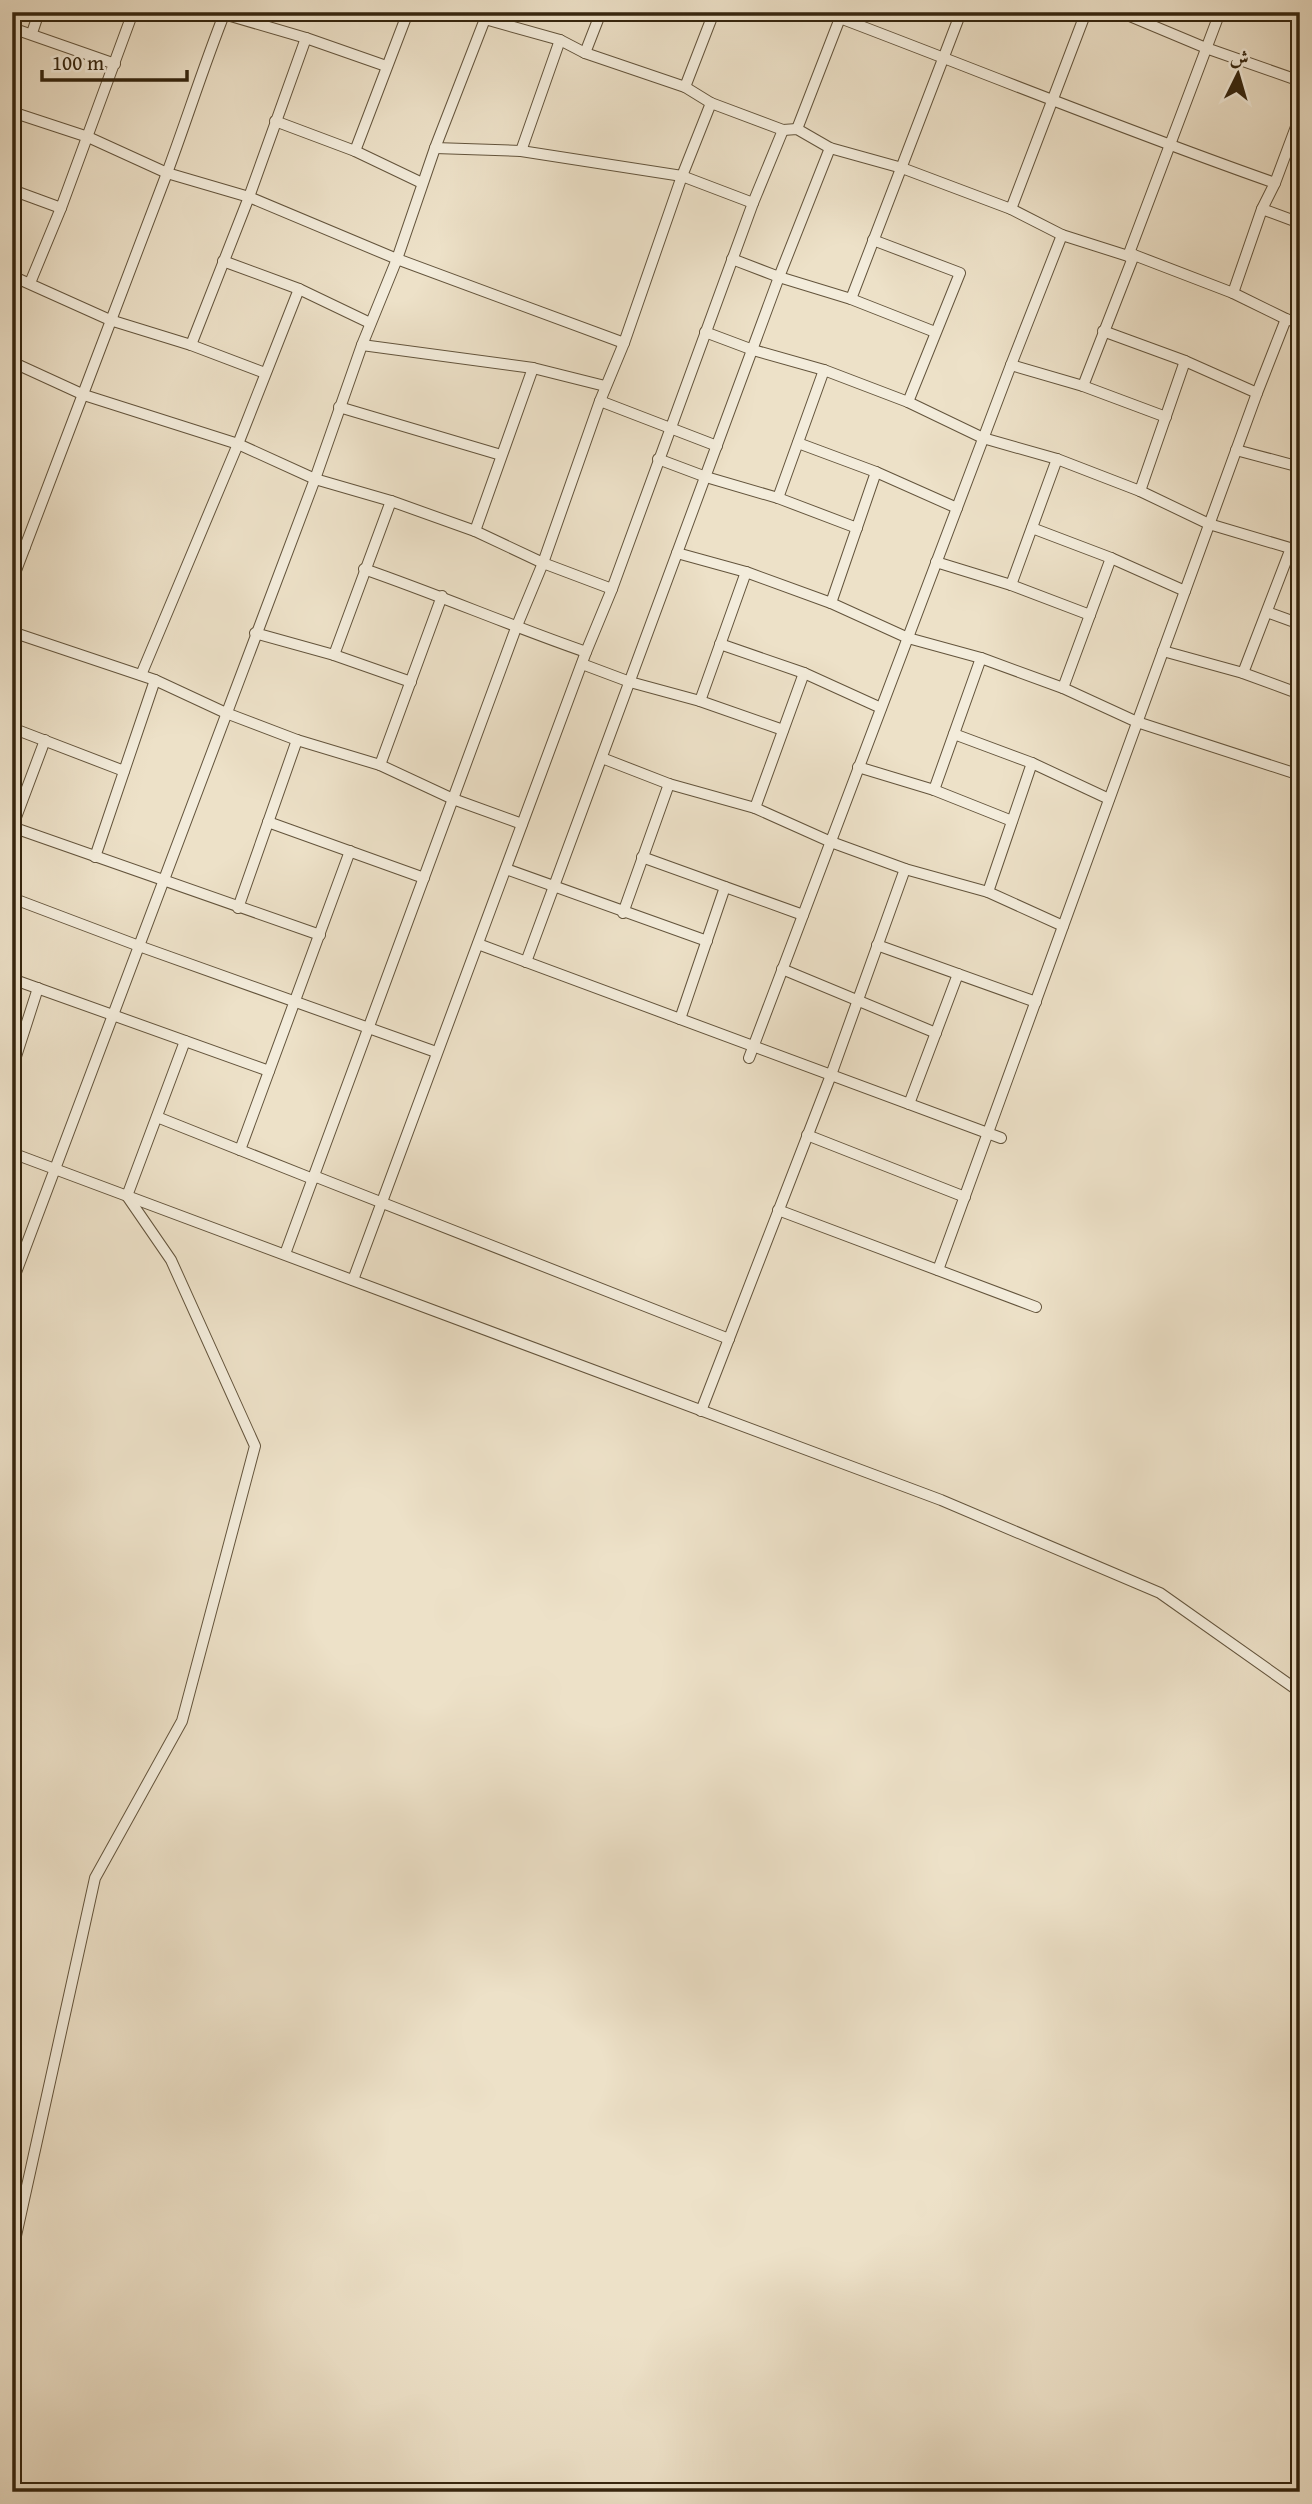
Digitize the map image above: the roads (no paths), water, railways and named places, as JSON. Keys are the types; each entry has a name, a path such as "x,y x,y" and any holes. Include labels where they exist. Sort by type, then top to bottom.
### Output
{"street":[{"path":"32,33 39,12"},
{"path":"30,283 88,137 133,12"},
{"path":"355,151 408,12"},
{"path":"585,53 601,12"},
{"path":"685,87 714,12"},
{"path":"824,12 841,15 1170,146 1275,183"},
{"path":"851,299 961,12"},
{"path":"1011,209 1086,12"},
{"path":"1119,12 1206,48 1300,81"},
{"path":"1083,386 1220,12"},
{"path":"12,581 167,173 222,13 386,66"},
{"path":"797,129 841,15"},
{"path":"12,1283 57,1170 255,633 315,479 370,323 397,258 482,16 560,40 585,53 685,87 711,103 783,130 797,129 830,148 902,168 1011,209 1062,235 1131,256 1233,293 1300,323"},
{"path":"12,28 115,64"},
{"path":"191,345 249,197 306,38"},
{"path":"521,151 560,40"},
{"path":"285,1254 516,628 543,563 605,386 624,343 682,176 711,103"},
{"path":"12,112 88,137 167,173 249,197 397,258 624,343"},
{"path":"1233,293 1262,209 1275,183 1300,116"},
{"path":"275,121 355,151 422,183"},
{"path":"353,1280 436,1052 612,589 732,259 783,130"},
{"path":"435,148 521,151 682,176 753,203"},
{"path":"526,962 779,277 830,148"},
{"path":"12,190 61,208"},
{"path":"1262,209 1300,223"},
{"path":"749,1058 1062,235"},
{"path":"873,240 960,274 908,402"},
{"path":"732,259 851,299 935,332"},
{"path":"223,261 299,289 370,323"},
{"path":"12,276 110,320 191,345 265,373"},
{"path":"141,675 238,444 299,289"},
{"path":"938,1270 1256,393 1286,319"},
{"path":"1104,331 1185,361 1256,393"},
{"path":"705,332 752,350 824,370 908,402 983,438 1057,459 1140,491 1209,524 1296,550 1243,673"},
{"path":"362,345 533,368 605,386"},
{"path":"1140,491 1185,361"},
{"path":"12,362 84,395 238,444 315,479 391,501 475,531 543,563 612,589"},
{"path":"1011,365 1083,386 1166,417"},
{"path":"475,531 533,368"},
{"path":"778,498 824,370"},
{"path":"600,401 717,446"},
{"path":"339,407 500,455"},
{"path":"798,443 876,472 957,508"},
{"path":"1236,450 1300,467"},
{"path":"658,459 706,477 778,498 857,528"},
{"path":"1011,585 1057,459"},
{"path":"831,603 876,472"},
{"path":"334,654 391,501"},
{"path":"1032,528 1111,558 1185,591"},
{"path":"12,541 25,547"},
{"path":"677,553 746,572 831,603 908,638 981,658 1063,688 1137,722 1298,774 1300,762"},
{"path":"1063,688 1111,558"},
{"path":"936,562 1011,585 1090,615"},
{"path":"364,569 586,652"},
{"path":"700,701 746,572"},
{"path":"380,765 442,596"},
{"path":"1267,612 1300,624"},
{"path":"12,632 155,680 226,713 297,740 380,765 453,799 522,824"},
{"path":"255,633 334,654 411,682"},
{"path":"720,644 803,673 881,708"},
{"path":"1163,650 1243,673 1300,694"},
{"path":"933,790 981,658"},
{"path":"582,664 630,682 700,701 783,730"},
{"path":"755,808 803,673"},
{"path":"95,857 155,680"},
{"path":"12,728 124,771"},
{"path":"954,734 1032,763 1109,799"},
{"path":"45,740 12,828 320,936"},
{"path":"238,908 297,740"},
{"path":"602,758 669,783 755,808 831,842 905,869 988,892 1063,926"},
{"path":"988,892 1032,763"},
{"path":"859,767 933,790 1012,821"},
{"path":"623,913 669,783"},
{"path":"268,822 424,878"},
{"path":"240,1150 350,851"},
{"path":"642,856 803,915"},
{"path":"506,869 707,941"},
{"path":"701,1411 831,1075 905,869"},
{"path":"680,1019 725,887"},
{"path":"12,898 436,1052"},
{"path":"478,944 1001,1138"},
{"path":"877,945 1036,1002"},
{"path":"782,969 936,1033"},
{"path":"909,1104 958,974"},
{"path":"12,979 270,1071"},
{"path":"12,1068 38,988"},
{"path":"127,1196 185,1041"},
{"path":"157,1117 729,1339"},
{"path":"807,1135 965,1197"},
{"path":"12,1153 941,1500 1160,1593 1300,1692"},
{"path":"12,2254 95,1878 182,1721 255,1446 172,1260 127,1196"},
{"path":"778,1210 1036,1307"}]}
